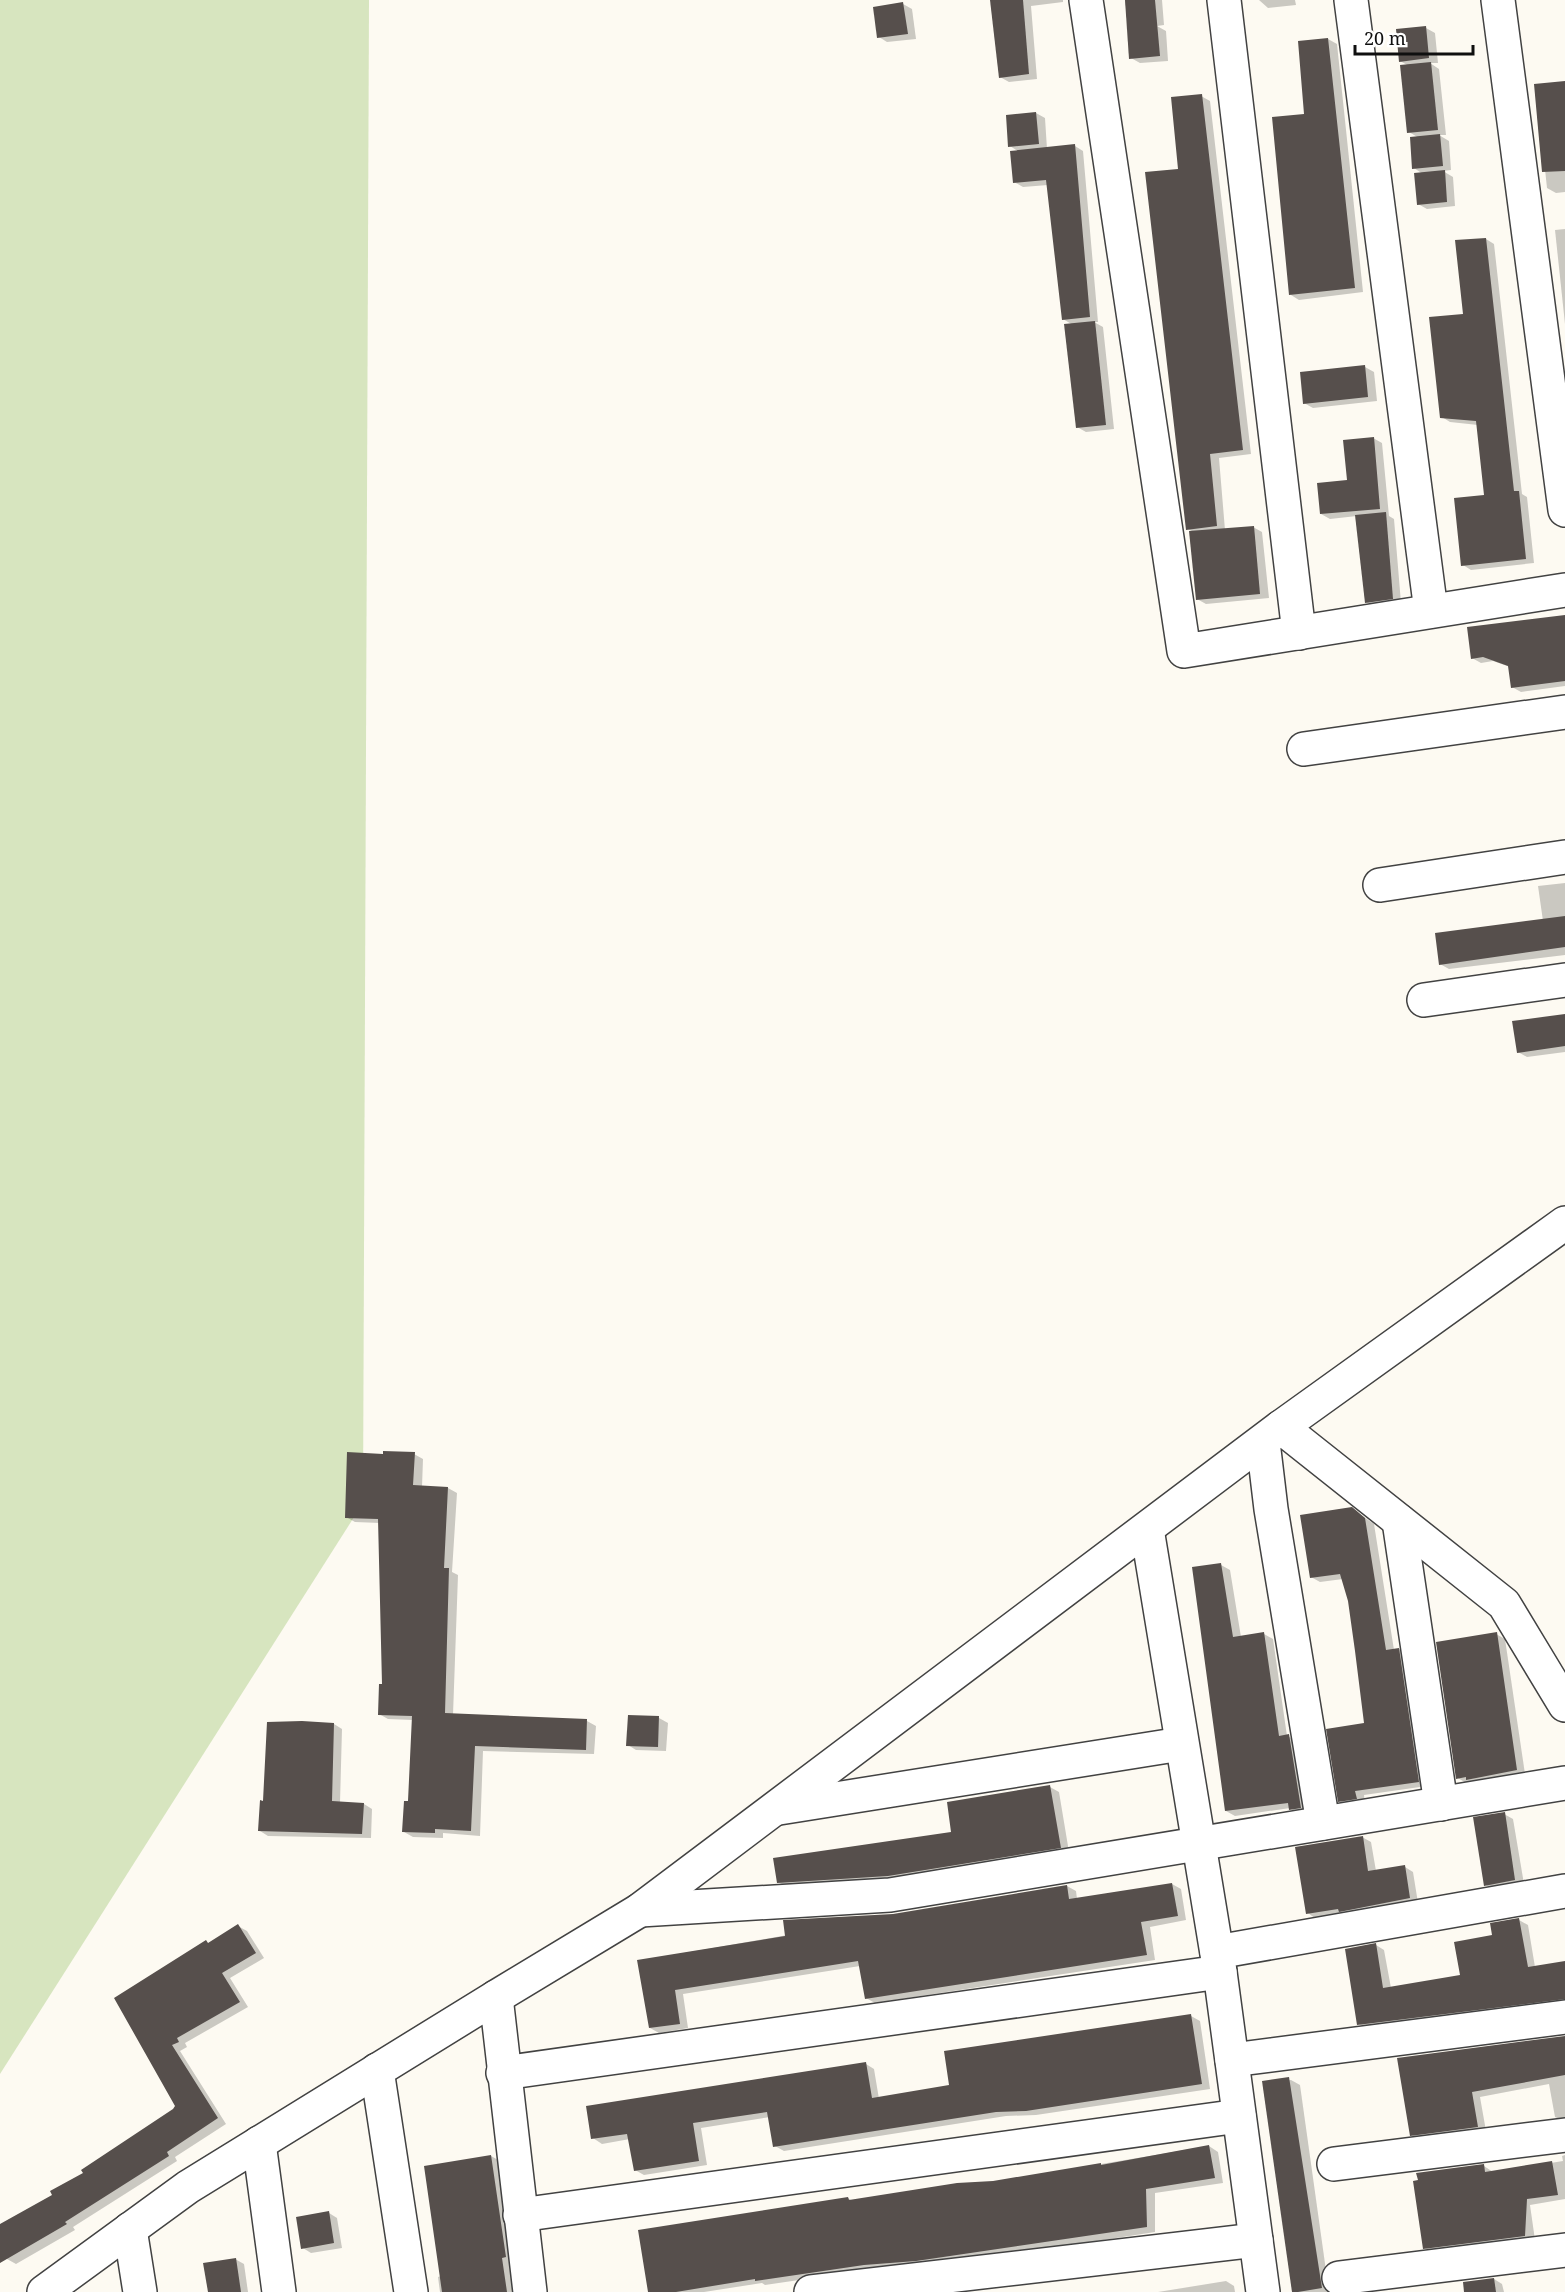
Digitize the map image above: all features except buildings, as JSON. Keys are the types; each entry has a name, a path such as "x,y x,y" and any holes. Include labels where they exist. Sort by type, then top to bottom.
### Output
{"street":[{"path":"1086,0 1184,651 1565,590"},
{"path":"1224,0 1299,633"},
{"path":"1351,0 1431,611"},
{"path":"1498,0 1565,510"},
{"path":"1304,748 1565,712"},
{"path":"1380,885 1565,857"},
{"path":"1424,999 1565,980"},
{"path":"44,2292 188,2187 640,1910 1272,1434 1565,1223"},
{"path":"1272,1434 1399,1521 1504,1604 1565,1705"},
{"path":"1272,1434 1271,1509 1323,1823"},
{"path":"1399,1521 1441,1803"},
{"path":"1147,1529 1180,1744 1218,1962 1263,2292"},
{"path":"774,1809 1180,1744"},
{"path":"640,1910 890,1895 1565,1783"},
{"path":"503,2073 1218,1962 1565,1891"},
{"path":"496,1997 530,2292"},
{"path":"1232,2060 1565,2017"},
{"path":"377,2070 411,2292"},
{"path":"520,2215 1239,2116"},
{"path":"1334,2164 1565,2135"},
{"path":"259,2143 279,2292"},
{"path":"130,2229 140,2292"},
{"path":"811,2292 1256,2240"},
{"path":"1340,2278 1565,2250"}],"green space":[{"path":"0,0 369,0 363,1503 0,2074"}]}
